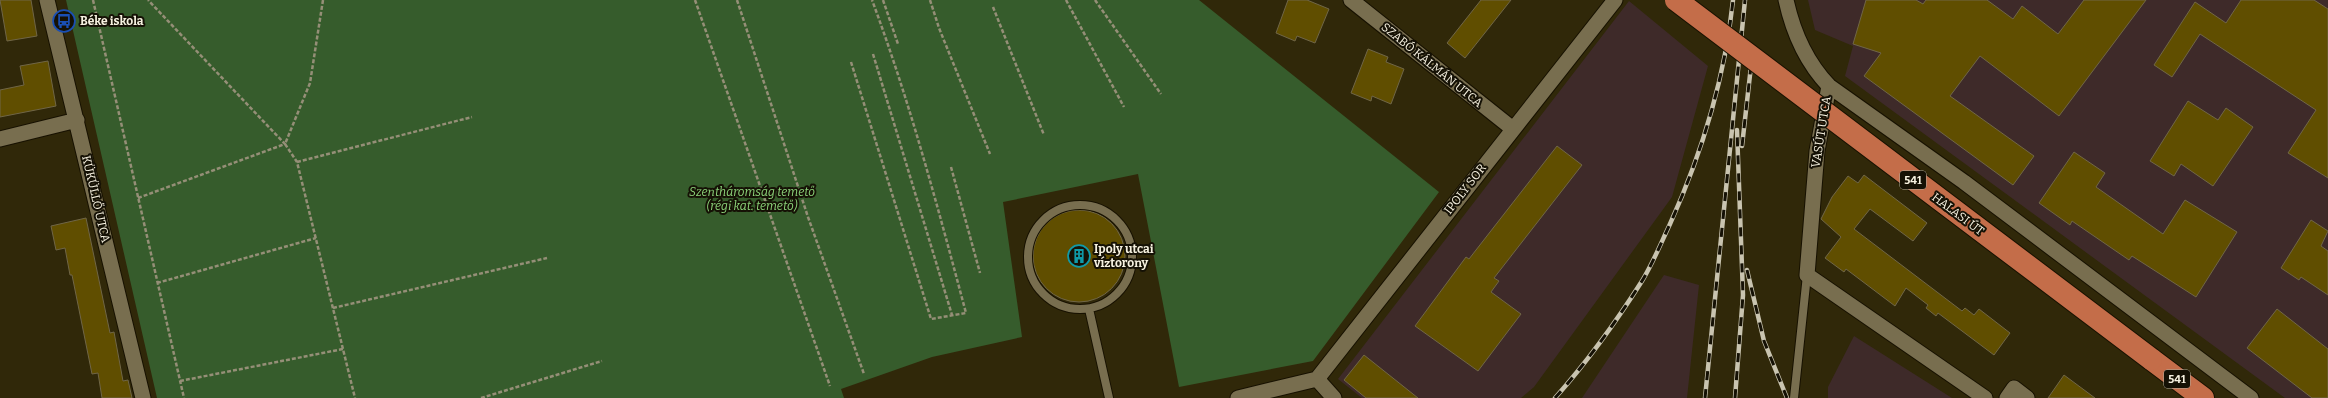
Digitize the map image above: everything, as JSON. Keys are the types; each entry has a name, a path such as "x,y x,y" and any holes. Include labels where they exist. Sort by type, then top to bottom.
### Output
{"main road":[{"name":"HALASI ÚT","path":"1676,0 2203,398"}],"street":[{"name":"KÜKÜLLŐ UTCA","path":"47,0 144,398"},
{"name":"SZABÓ KÁLMÁN UTCA","path":"1351,0 1513,129"},
{"name":"IPOLY SOR","path":"1317,379 1614,0"},
{"name":"VASÚT UTCA","path":"1786,0 1803,50 1812,66 1829,86 1817,151 1807,275"},
{"path":"1829,86 1964,182 2250,398"},
{"path":"0,139 77,120"},
{"path":"1807,275 1985,398"},
{"path":"1238,398 1317,379 1334,398"},
{"path":"2007,398 2014,388 2027,398"}],"lane":[{"path":"1072,205 1091,206 1109,213 1123,227 1131,245 1132,264 1125,283 1112,298 1089,309 1066,307 1048,298 1035,282 1028,264 1030,244 1038,226 1053,212 1072,205"},
{"path":"1794,398 1807,275"},
{"path":"1089,309 1109,398"}],"path":[{"path":"93,0 184,398"},
{"path":"148,0 285,144 297,162 355,398"},
{"path":"138,198 285,144 310,83 323,0"},
{"path":"695,0 830,386"},
{"path":"737,0 808,216 864,374"},
{"path":"851,62 931,319 966,313 929,175 890,48 872,0"},
{"path":"883,0 898,44"},
{"path":"930,0 939,28 990,154"},
{"path":"1066,0 1124,107"},
{"path":"1095,0 1161,94"},
{"path":"993,7 1044,135"},
{"path":"873,54 952,315"},
{"path":"297,162 472,117"},
{"path":"951,167 980,273"},
{"path":"157,283 316,238"},
{"path":"333,308 547,258"},
{"path":"180,381 343,349"},
{"path":"482,398 602,361"}],"shaded area":[{"path":"1808,0 2328,0 2328,398 2285,398 1845,76 1853,46 1815,30"},
{"path":"1629,1 1708,66 1672,197 1534,387 1521,398 1362,398 1338,379"},
{"path":"1664,275 1699,285 1687,398 1582,398"},
{"path":"1854,336 1952,398 1828,398 1828,387"}],"green space":[{"name":"Szentháromság temető (régi kat. temető)","path":"66,0 1199,0 1439,192 1313,361 1179,387 1138,174 1003,202 1022,337 932,357 841,389 844,398 157,398"}],"building":[{"path":"0,0 31,0 37,36 7,41"},
{"path":"1288,0 1307,0 1329,9 1315,43 1297,36 1295,41 1276,33"},
{"path":"1481,0 1511,0 1465,58 1447,43"},
{"path":"1866,0 1916,0 1923,4 1926,0 1987,0 2013,19 2022,6 2058,34 2084,0 2146,0 2059,116 1980,56 1950,96 2034,156 2013,185 1864,76 1881,53 1853,44"},
{"path":"2241,0 2314,0 2328,9 2328,178 2288,153 2316,110 2200,34 2172,77 2154,65 2195,2 2226,23"},
{"path":"1368,49 1388,57 1386,62 1404,69 1391,104 1372,96 1371,101 1351,93"},
{"path":"48,61 56,106 0,117 0,90 24,85 20,66"},
{"path":"2188,101 2218,120 2226,108 2253,127 2213,186 2181,164 2174,176 2150,161"},
{"path":"1557,146 1582,165 1494,278 1499,281 1491,292 1521,314 1478,371 1415,326 1466,257 1469,259"},
{"path":"2074,152 2105,173 2096,187 2163,234 2185,200 2237,232 2196,297 2132,256 2129,260 2072,221 2070,225 2039,203"},
{"path":"1864,175 1927,223 1913,241 1870,209 1854,229 1962,311 1965,308 1974,315 1979,309 2010,333 1994,355 1938,313 1936,316 1926,308 1928,305 1906,288 1895,306 1846,269 1844,272 1825,258 1841,237 1821,219 1832,197 1848,176 1858,183"},
{"name":"Ipoly utcai víztorony","path":"1079,210 1097,213 1112,223 1122,238 1125,256 1122,274 1112,289 1097,299 1079,302 1061,299 1046,289 1036,274 1033,256 1036,238 1046,223 1061,213"},
{"path":"86,218 110,333 114,332 123,381 128,380 132,398 102,398 98,373 92,374 65,248 56,250 51,226"},
{"path":"2311,220 2328,231 2321,246 2328,251 2328,295 2301,277 2299,280 2281,268"},
{"path":"2277,309 2328,349 2328,398 2312,398 2247,348"},
{"path":"1364,355 1418,398 1366,398 1344,380"},
{"path":"2064,375 2095,398 2048,398"}],"railway":[{"path":"1555,398 1590,356 1642,281 1670,224 1682,197 1702,142 1718,86 1733,0"},
{"path":"1705,398 1745,0"},
{"path":"1742,146 1751,66"},
{"path":"1735,398 1743,295 1737,130"},
{"path":"1747,270 1764,341 1787,398"}],"place":[{"name":"Béke iskola","path":"64,21"},
{"name":"Ipoly utcai víztorony","path":"1079,256"}]}
